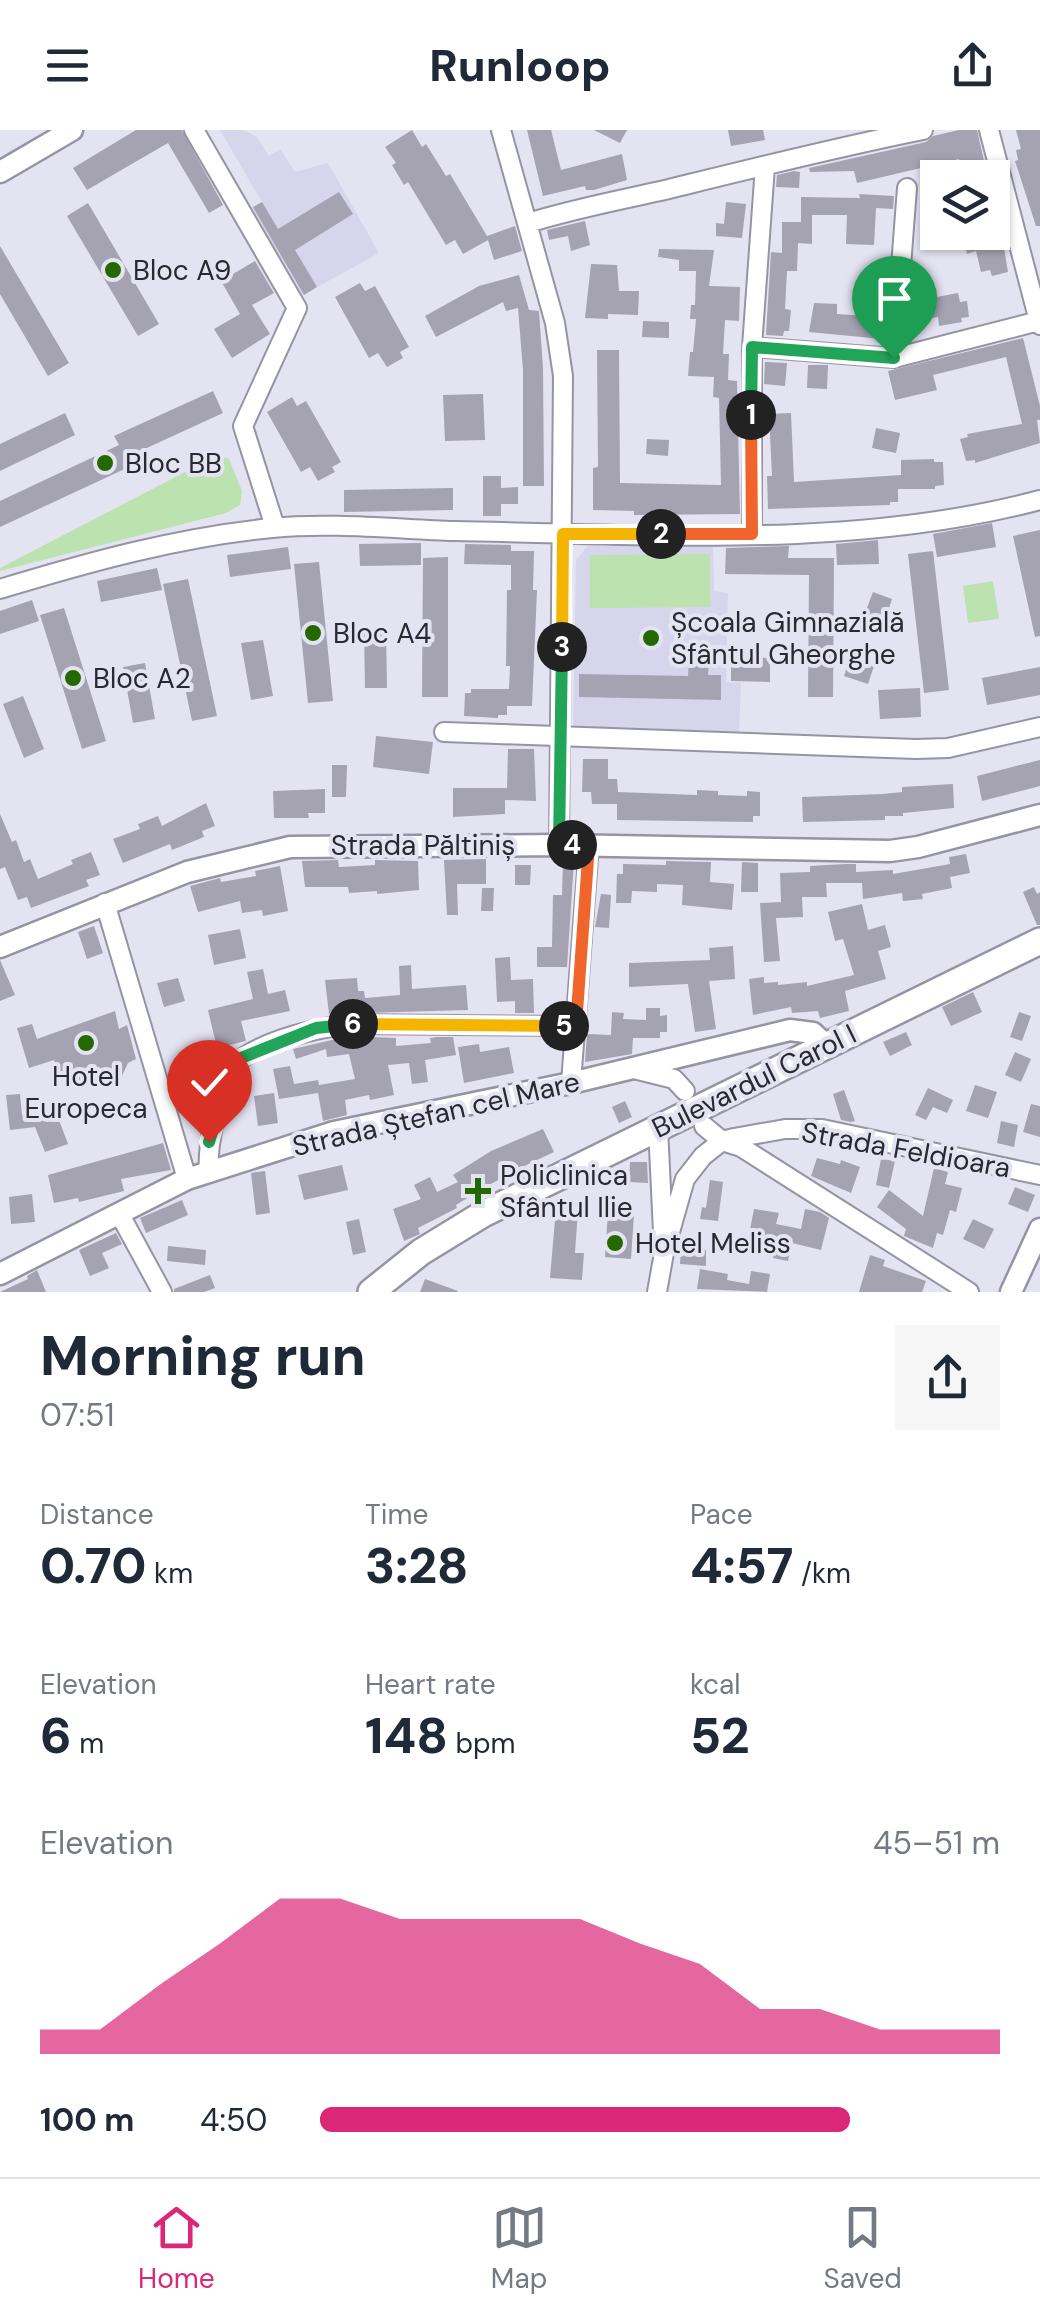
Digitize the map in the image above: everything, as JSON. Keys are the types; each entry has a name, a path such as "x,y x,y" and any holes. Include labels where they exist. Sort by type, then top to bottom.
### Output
{"main road":[{"name":"Bulevardul Carol I","path":"371,1292 421,1252 484,1214 1040,941"}],"street":[{"path":"0,172 72,130"},
{"path":"194,130 296,308 243,426 275,527"},
{"path":"501,130 555,323 563,376 559,845"},
{"path":"528,223 586,205 636,197 924,130"},
{"path":"752,347 894,358 1040,323 989,130"},
{"path":"752,534 752,347 765,166"},
{"path":"894,358 907,188"},
{"path":"0,589 94,560 275,527 752,534 926,524 1040,500"},
{"path":"444,732 916,749 948,748 1040,728"},
{"name":"Strada Păltiniș","path":"0,947 187,872 290,846 589,845 890,851 918,848 1040,814"},
{"path":"571,1083 589,845"},
{"path":"104,903 187,1180"},
{"path":"209,1173 209,1142 232,1072 241,1058 264,1048 316,1028 348,1024 576,1026"},
{"name":"Strada Ștefan cel Mare","path":"6,1264 187,1180 334,1132 571,1083 790,1030 813,1033 828,1047"},
{"path":"633,1069 674,1079 685,1091"},
{"path":"704,1126 722,1142 741,1147 969,1292"},
{"path":"658,1127 664,1253"},
{"name":"Strada Feldioara","path":"722,1142 785,1130 822,1129 1040,1175"},
{"path":"658,1292 677,1198 685,1178 703,1156 722,1142"},
{"path":"119,1213 162,1292"},
{"path":"1011,1292 1040,1228"}],"shaded area":[{"path":"220,130 242,130 256,136 269,156 280,149 295,172 328,163 379,253 303,295 251,208 262,202"},
{"name":"Școala Gimnazială Sfântul Gheorghe","path":"588,546 713,546 714,591 728,593 726,682 741,683 739,733 573,729 576,560"}],"green space":[{"path":"218,455 229,459 242,491 240,505 226,513 0,571 0,568"},
{"path":"710,554 710,607 590,608 590,555"},
{"path":"993,581 999,619 968,623 963,586"}],"building":[{"path":"136,130 182,130 223,205 209,213 168,143 87,190 73,168"},
{"path":"412,130 446,176 450,174 487,236 515,226 522,251 494,260 488,240 463,254 455,240 446,245 408,182 404,185 385,147"},
{"path":"527,130 551,130 561,170 622,154 627,180 594,190 586,190 585,186 543,196"},
{"path":"594,130 627,130 620,143"},
{"path":"728,130 763,130 765,140 731,146"},
{"path":"977,130 984,160 920,160 920,168 857,183 854,171 810,172 809,168 926,142 933,136"},
{"path":"1016,130 1040,130 1040,226 1036,226 1015,161 1016,150 1021,149"},
{"path":"800,172 799,188 776,187 777,175"},
{"path":"339,192 353,214 295,250 317,287 304,295 253,207 262,202 278,229"},
{"path":"859,194 894,196 893,209 876,208 874,245 846,244 847,215 812,215 812,244 798,243 797,271 787,271 785,309 791,310 789,331 784,331 783,336 766,335 771,252 782,253 782,222 801,222 801,197 860,198"},
{"path":"726,202 746,204 742,238 716,236 716,223 724,224"},
{"name":"Bloc A9","path":"88,203 159,324 138,336 67,216"},
{"path":"585,221 590,245 571,251 568,236 549,240 547,230"},
{"path":"0,246 69,363 48,376 0,294"},
{"path":"659,249 714,250 709,286 740,287 739,321 725,320 723,354 729,354 728,380 737,381 740,514 634,515 634,511 593,510 593,468 598,467 597,350 619,350 620,483 721,485 719,398 713,397 714,377 688,376 696,319 690,319 691,305 695,305 696,271 679,271 679,260 658,257"},
{"path":"966,250 1004,250 1008,272 992,276 990,270 981,272 976,251 967,254"},
{"path":"255,261 274,293 252,305 270,334 232,358 214,329 240,314 221,281"},
{"path":"591,264 617,265 619,291 639,291 638,315 585,318"},
{"path":"519,275 529,310 539,311 544,486 523,486 523,370 518,308 506,311 503,302 436,337 425,316 479,286"},
{"path":"360,283 365,291 375,286 409,347 400,352 403,358 387,367 378,353 369,358 335,297"},
{"path":"936,288 937,297 958,293 960,302 967,301 969,317 939,326 938,317 916,321 915,291"},
{"path":"814,303 837,304 837,314 883,317 882,339 809,332"},
{"path":"643,321 669,322 669,338 642,337"},
{"path":"1023,338 1040,406 1040,443 975,463 966,461 960,439 968,437 967,434 1022,424 1006,357 933,375 937,390 895,400 888,371"},
{"path":"765,362 787,363 785,386 764,384"},
{"path":"808,365 828,365 827,389 807,388"},
{"name":"Bloc BB","path":"213,391 223,413 125,458 129,467 0,527 0,501 119,445 114,436"},
{"path":"483,394 485,440 445,441 443,395"},
{"path":"292,397 297,406 306,401 341,462 332,467 335,472 318,481 310,467 301,472 267,412"},
{"path":"65,413 75,435 0,471 0,444"},
{"path":"791,413 794,482 901,475 901,460 934,459 943,462 944,485 935,489 898,489 898,502 890,505 768,509 767,476 772,476 769,414"},
{"path":"876,428 900,433 896,453 872,448"},
{"path":"647,439 669,440 668,456 646,454"},
{"path":"483,476 501,476 501,488 518,487 518,504 501,504 501,516 483,516"},
{"path":"453,488 453,510 344,512 344,490"},
{"path":"992,523 996,547 937,557 933,534"},
{"path":"1040,530 1040,636 1035,637 1013,536"},
{"path":"878,540 879,564 837,565 836,544"},
{"path":"421,543 421,565 360,566 359,544"},
{"path":"465,544 511,545 511,551 534,551 533,590 537,590 532,706 507,706 507,715 498,718 464,716 465,693 471,693 471,689 509,689 507,590 511,590 511,565 464,564"},
{"path":"789,546 788,558 834,558 833,697 808,697 809,575 725,574 726,548"},
{"path":"288,547 291,569 230,577 227,555"},
{"path":"933,551 949,690 924,693 908,554"},
{"path":"448,557 448,697 422,697 423,558"},
{"name":"Bloc A4","path":"319,562 333,701 308,703 294,564"},
{"path":"157,568 162,590 101,602 97,581"},
{"path":"188,579 217,716 192,721 163,584"},
{"path":"873,592 892,599 885,620 865,613"},
{"path":"32,600 39,621 0,634 0,611"},
{"name":"Bloc A2","path":"64,608 106,741 82,749 40,615"},
{"path":"364,631 386,631 387,688 365,688"},
{"path":"263,640 273,696 251,700 241,643"},
{"path":"852,652 876,660 868,684 844,676"},
{"path":"731,657 770,658 770,682 731,681"},
{"path":"689,660 709,660 708,675 721,675 721,700 579,697 579,674 688,676"},
{"path":"145,663 155,719 133,723 123,667"},
{"path":"1040,667 1040,695 987,705 982,678"},
{"path":"920,688 921,717 880,719 878,690"},
{"path":"23,696 44,749 24,758 3,704"},
{"path":"376,736 433,742 429,774 373,767"},
{"path":"508,749 534,749 536,801 505,800 505,814 453,817 453,788 507,788"},
{"path":"583,759 608,759 608,779 617,779 618,792 697,795 697,790 747,796 747,791 760,792 760,816 753,816 753,822 617,820 617,804 592,804 591,792 582,792"},
{"path":"1040,760 1040,786 982,801 977,776"},
{"path":"332,765 347,765 346,797 332,797"},
{"path":"953,784 954,808 885,816 885,820 803,822 802,797 883,794 902,792 902,787"},
{"path":"325,789 325,813 308,813 309,818 274,818 273,791"},
{"path":"206,803 215,826 202,831 204,837 172,850 170,844 123,863 113,839 140,829 138,824 158,816 162,826"},
{"path":"0,814 12,842 16,840 24,862 30,859 38,879 91,852 100,875 86,880 89,886 31,908 27,897 18,900 5,867 0,869"},
{"path":"966,854 970,873 950,877 952,888 922,894 923,899 903,901 902,893 863,899 862,883 826,883 827,897 802,897 803,917 776,918 780,961 764,962 760,903 781,902 780,873 810,872 810,866 856,864 856,872 893,870 893,874 950,864 949,857"},
{"path":"486,859 486,884 457,884 458,915 447,915 444,860"},
{"path":"338,860 339,867 375,865 375,860 418,861 419,890 377,894 349,893 348,887 305,887 302,861"},
{"path":"563,861 574,861 567,967 537,967 537,947 552,947 553,895 562,895"},
{"path":"666,861 711,862 710,882 734,884 732,910 682,905 683,885 657,884 657,892 632,891 631,903 616,903 617,874 623,874 623,864 666,865"},
{"path":"742,862 758,863 758,892 741,892"},
{"path":"515,865 531,865 530,885 515,885"},
{"path":"280,866 288,911 263,916 262,910 242,913 240,901 198,912 190,886 220,878 221,882 256,876 255,871"},
{"path":"1034,887 1037,894 1040,892 1040,925 1023,892"},
{"path":"482,888 494,888 493,911 481,911"},
{"path":"601,894 611,895 609,928 595,927"},
{"path":"862,904 868,930 885,925 891,947 878,951 886,979 845,991 849,1011 820,1018 818,1011 792,1013 791,1007 753,1015 749,979 764,977 764,983 778,985 807,982 807,986 854,975 843,939 835,941 828,912"},
{"path":"94,926 103,953 87,959 78,932"},
{"path":"240,929 246,958 214,965 208,935"},
{"path":"733,946 735,979 709,981 716,1029 695,1032 688,984 629,987 629,963 710,960 709,948"},
{"path":"510,957 511,980 533,979 534,1013 515,1013 515,1001 497,1002 495,958"},
{"path":"0,960 15,995 0,1001"},
{"path":"411,965 412,989 466,985 468,1010 329,1014 325,980 357,978 358,991 364,991 365,998 400,995 399,966"},
{"path":"263,969 268,994 285,990 290,1011 241,1021 246,1041 217,1048 208,1010 253,999 247,972"},
{"path":"178,978 185,1001 164,1007 157,983"},
{"path":"973,992 982,1012 951,1026 942,1007"},
{"path":"646,1008 660,1008 660,1016 667,1015 667,1032 660,1032 660,1038 633,1038 632,1054 585,1062 587,1034 611,1035 612,1012 624,1013 623,1019 646,1020"},
{"path":"115,1011 119,1029 127,1025 136,1059 128,1063 121,1078 90,1087 73,1077 60,1081 54,1060 29,1068 17,1028 32,1024 37,1039"},
{"path":"1019,1012 1031,1016 1022,1041 1010,1037"},
{"path":"906,1032 912,1045 890,1056 883,1042"},
{"path":"349,1036 396,1038 396,1046 453,1037 456,1055 425,1060 428,1082 412,1084 409,1063 388,1065 394,1095 345,1100 347,1115 323,1121 318,1093 279,1099 273,1069 290,1066 294,1084 318,1080 319,1085 355,1079 349,1054 327,1057 326,1049 296,1059 293,1049"},
{"path":"479,1044 480,1052 509,1047 514,1073 464,1083 458,1047"},
{"path":"1015,1052 1031,1059 1021,1082 1005,1075"},
{"path":"975,1085 997,1092 988,1118 966,1111"},
{"path":"928,1088 953,1100 947,1113 933,1107 926,1120 915,1115"},
{"path":"844,1090 855,1121 841,1120 833,1094"},
{"path":"274,1093 278,1123 258,1126 254,1096"},
{"path":"20,1094 22,1115 53,1104 68,1144 45,1152 35,1127 10,1130 6,1095"},
{"path":"625,1101 632,1117 619,1123 612,1107"},
{"path":"1031,1104 1040,1106 1040,1137 1023,1132"},
{"path":"1001,1121 1018,1125 1014,1147 997,1143"},
{"path":"543,1129 554,1152 518,1169 521,1173 508,1180 506,1176 487,1186 456,1205 457,1208 418,1228 420,1234 404,1241 393,1209 421,1199 414,1185 430,1177 437,1192 458,1182 453,1175 491,1151"},
{"path":"163,1143 171,1170 121,1179 124,1191 79,1202 78,1198 54,1203 48,1175"},
{"path":"817,1158 860,1167 851,1193 811,1176"},
{"path":"881,1159 895,1161 889,1188 876,1185"},
{"path":"630,1162 647,1162 648,1183 629,1182"},
{"path":"342,1165 348,1190 304,1200 298,1175"},
{"path":"934,1168 948,1172 945,1184 962,1188 956,1212 950,1210 943,1235 937,1233 933,1248 904,1236 906,1229 877,1207 889,1190 923,1216"},
{"path":"265,1171 270,1213 256,1215 251,1173"},
{"path":"710,1180 723,1182 718,1221 700,1219 702,1207 706,1208"},
{"path":"1015,1187 1035,1195 1028,1212 1008,1204"},
{"path":"32,1194 35,1222 11,1224 9,1197"},
{"path":"182,1200 188,1215 146,1233 140,1218"},
{"path":"556,1208 578,1210 575,1253 584,1253 582,1280 550,1278"},
{"path":"754,1209 779,1213 776,1224 801,1229 805,1209 820,1212 829,1218 821,1250 792,1243 788,1261 773,1258 775,1250 747,1245"},
{"path":"608,1212 634,1214 631,1259 605,1257"},
{"path":"359,1219 366,1252 353,1255 346,1222"},
{"path":"973,1219 994,1229 984,1249 963,1239"},
{"path":"116,1233 122,1244 102,1253 109,1268 90,1276 79,1250"},
{"path":"168,1246 206,1250 205,1265 167,1261"},
{"path":"681,1249 706,1250 706,1266 680,1264"},
{"path":"870,1255 885,1260 883,1266 926,1281 922,1292 859,1292"},
{"path":"700,1269 728,1274 727,1280 749,1284 751,1271 770,1274 767,1292 697,1289"},
{"path":"37,1270 46,1292 0,1292 28,1279"},
{"path":"210,1275 215,1288 174,1292 174,1289"},
{"path":"425,1279 458,1291 420,1292"}],"place":[{"name":"Bloc A9","path":"113,270"},
{"name":"Bloc BB","path":"105,463"},
{"name":"Bloc A4","path":"313,633"},
{"name":"Școala Gimnazială Sfântul Gheorghe","path":"651,638"},
{"name":"Bloc A2","path":"73,678"},
{"name":"Hotel Europeca","path":"86,1043"},
{"name":"Policlinica Sfântul Ilie","path":"478,1191"},
{"name":"Hotel Meliss","path":"615,1243"}],"route":[{"path":"209,1142 223,1095 241,1058 316,1028 348,1024 576,1026 589,845 559,845 563,534 752,534 752,347 894,358"}]}
